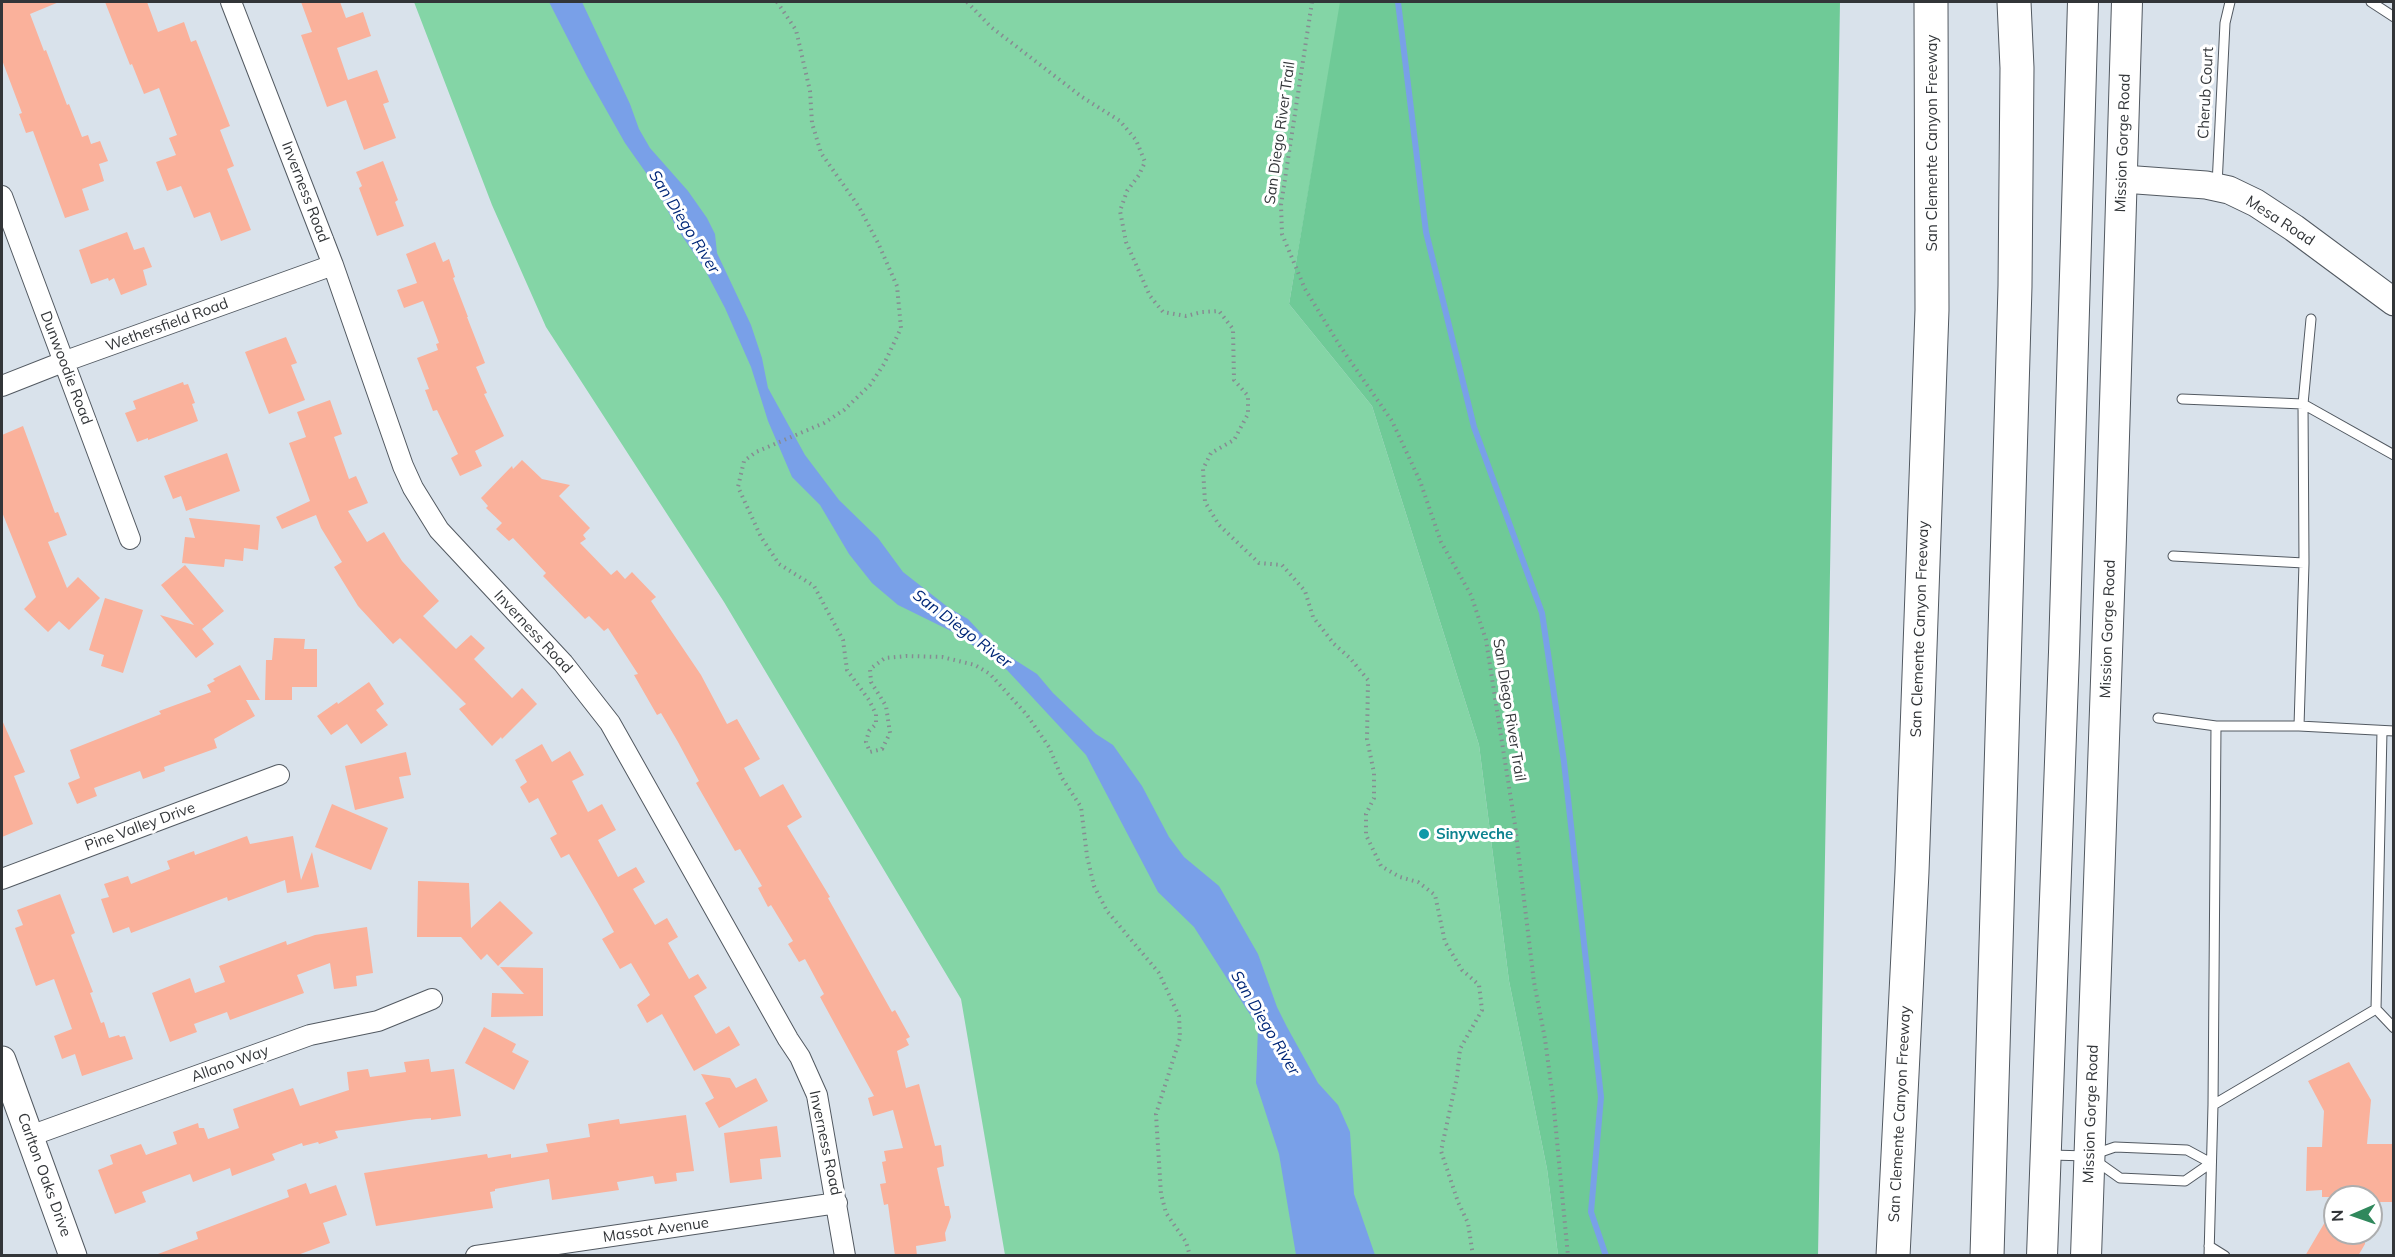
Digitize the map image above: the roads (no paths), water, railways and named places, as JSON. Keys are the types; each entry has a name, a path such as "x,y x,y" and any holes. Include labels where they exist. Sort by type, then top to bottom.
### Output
{"highway":[{"path":"1917,2 1932,38"},
{"name":"San Clemente Canyon Freeway","path":"1893,1256 1912,872 1932,310 1931,2"},
{"path":"1987,1256 2015,286 2017,68 2014,2"}],"main road":[{"path":"2042,1256 2083,2"},
{"name":"Mission Gorge Road","path":"2086,1256 2127,2"},
{"name":"Mesa Road","path":"2079,177 2122,179"}],"street":[{"name":"Inverness Road","path":"231,2 333,265 403,466 425,509 451,544 569,670 610,723 800,1057 817,1095 845,1256"},
{"name":"Mesa Road","path":"2122,179 2206,185 2229,190 2256,203 2394,302"},
{"name":"Dunwoodie Road","path":"2,196 130,539"},
{"name":"Wethersfield Road","path":"2,386 333,265"},
{"name":"Pine Valley Drive","path":"2,879 279,775"},
{"name":"Allano Way","path":"30,1136 310,1035 378,1021 432,999"},
{"name":"Carlton Oaks Drive","path":"2,1060 73,1256"},
{"name":"Massot Avenue","path":"476,1256 578,1249 837,1203"}],"lane":[{"name":"Cherub Court","path":"2217,187 2225,23 2230,2"},
{"path":"2371,2 2394,16"},
{"path":"2299,726 2304,562 2303,404 2311,319"},
{"path":"2182,399 2303,404 2394,455"},
{"path":"2173,556 2304,562"},
{"path":"2158,718 2216,726 2299,726 2394,731"},
{"path":"2216,726 2213,1105 2209,1251 2225,1256"},
{"path":"2382,731 2376,1010 2394,1028"},
{"path":"2213,1105 2376,1010"},
{"path":"2046,1154 2090,1155 2115,1147 2187,1150 2211,1163"},
{"path":"2090,1155 2120,1178 2185,1181 2211,1163"}],"water":[{"name":"San Diego River","path":"549,2 582,2 630,104 639,129 650,148 688,191 707,218 715,234 717,253 751,325 762,358 768,388 805,455 839,500 878,538 903,572 949,608 968,619 993,646 1037,674 1053,693 1096,734 1113,745 1142,786 1169,837 1184,857 1219,886 1258,954 1277,1007 1287,1027 1318,1083 1338,1105 1350,1132 1354,1194 1375,1255 1296,1255 1279,1154 1256,1083 1258,1027 1194,927 1158,892 1086,755 1007,670 957,634 898,605 872,583 849,554 820,505 792,477 768,421 751,367 725,308 704,268 676,227 656,187 625,143"}],"waterway":[{"path":"1398,2 1426,232 1474,427 1542,613 1564,762 1601,1097 1591,1212 1606,1256"}],"place":[{"name":"Sinyweche","path":"1424,834"}]}
